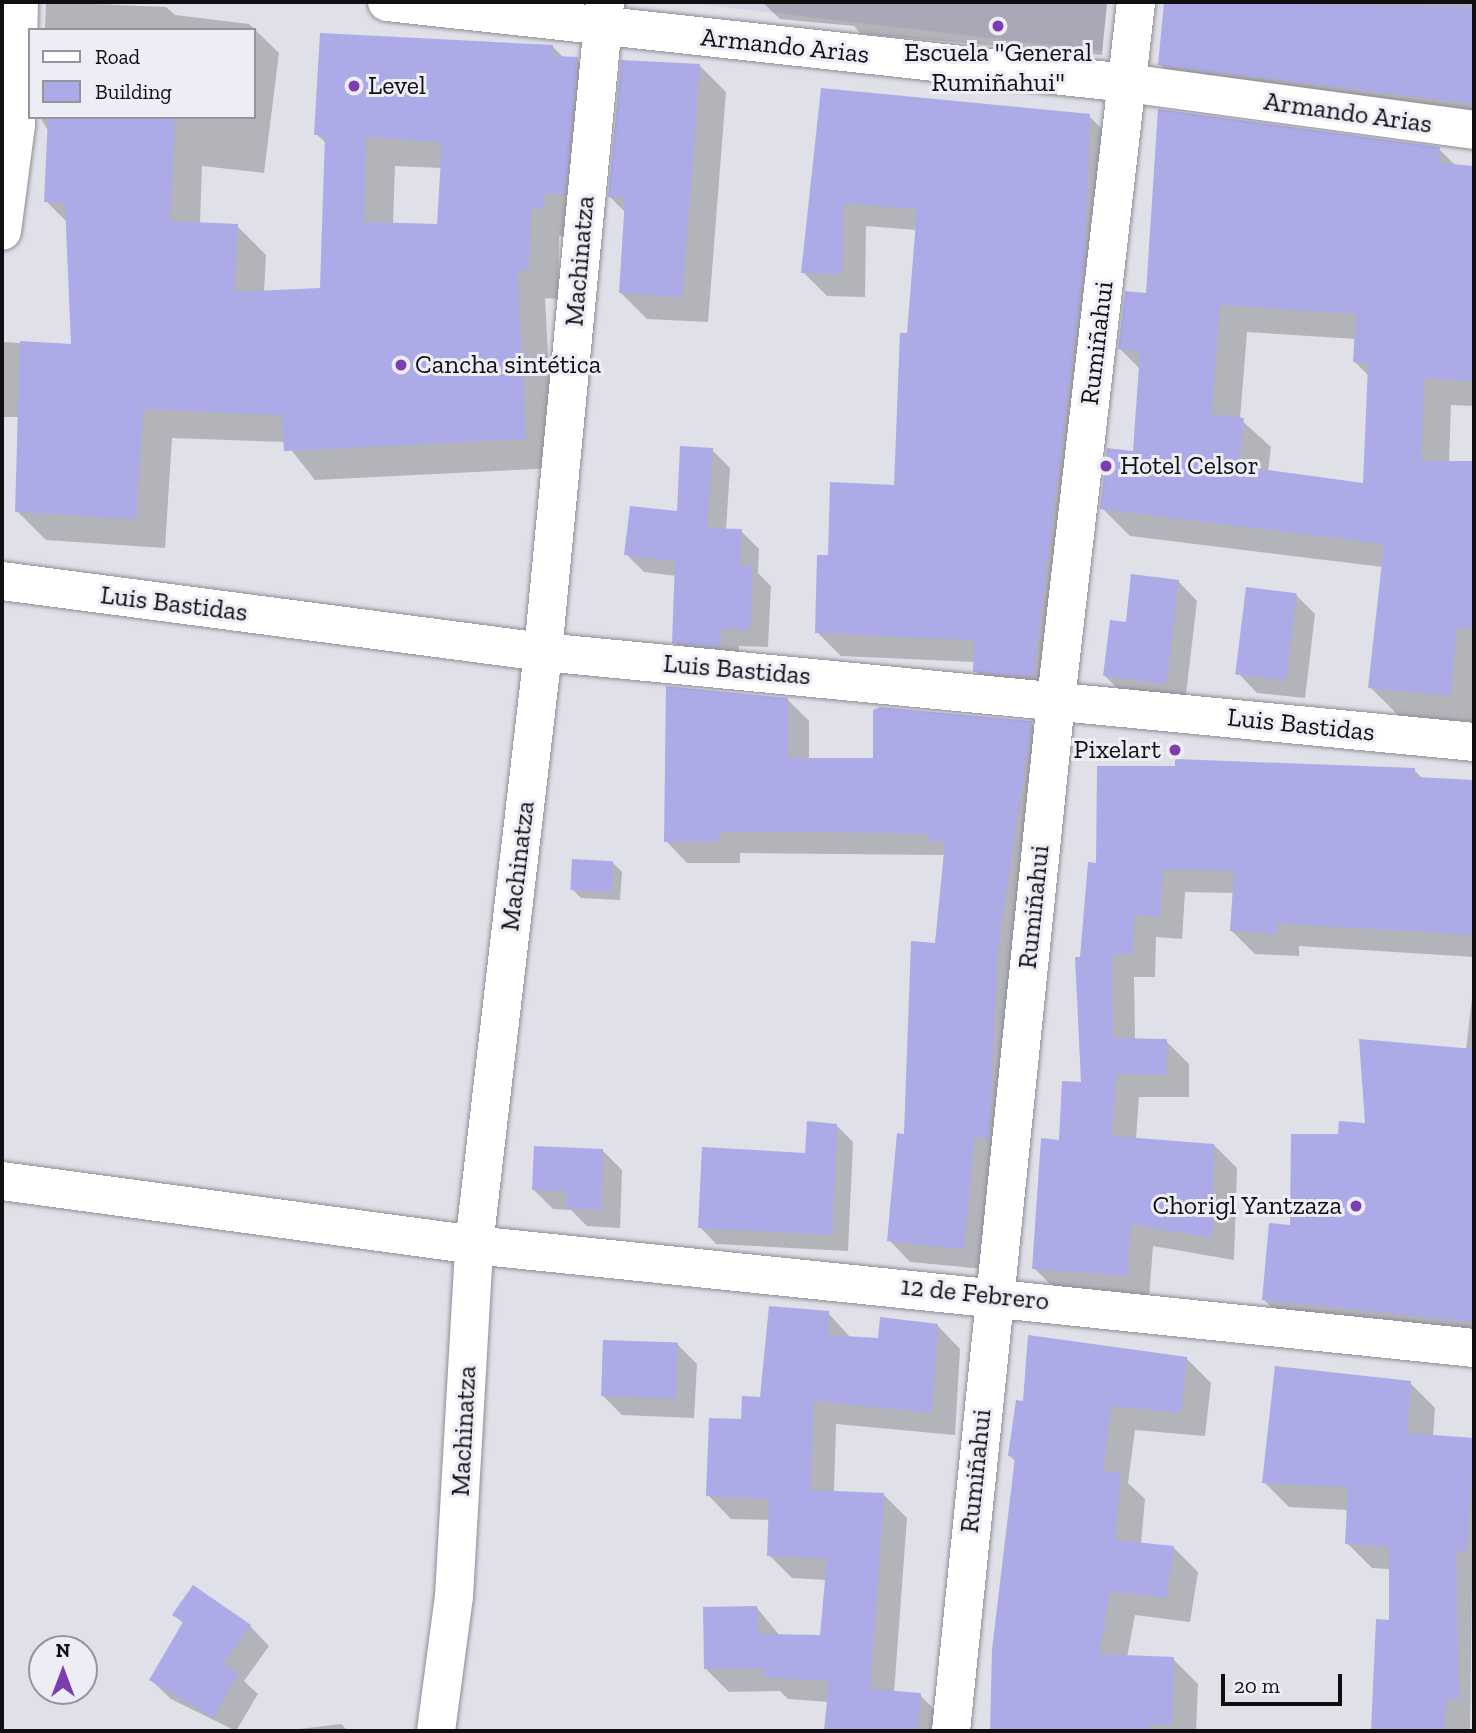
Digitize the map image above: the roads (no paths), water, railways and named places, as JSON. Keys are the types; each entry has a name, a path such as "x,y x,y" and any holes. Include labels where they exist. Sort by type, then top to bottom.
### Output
{"street":[{"path":"2,231 16,125 19,2"},
{"name":"Armando Arias","path":"387,2 603,14 1474,130"},
{"name":"Rumiñahui","path":"951,1731 993,1295 1056,700 1136,2"},
{"name":"Machinatza","path":"436,1731 454,1596 474,1244 543,652 603,14"},
{"name":"Luis Bastidas","path":"2,581 543,652 1474,742"},
{"name":"12 de Febrero","path":"2,1181 474,1244 993,1295 1474,1348"}],"place":[{"name":"Escuela \"General Rumiñahui\"","path":"998,26"},
{"name":"Level","path":"354,86"},
{"name":"Cancha sintética","path":"401,365"},
{"name":"Hotel Celsor","path":"1106,466"},
{"name":"Pixelart","path":"1175,750"},
{"name":"Chorigl Yantzaza","path":"1356,1206"}]}
